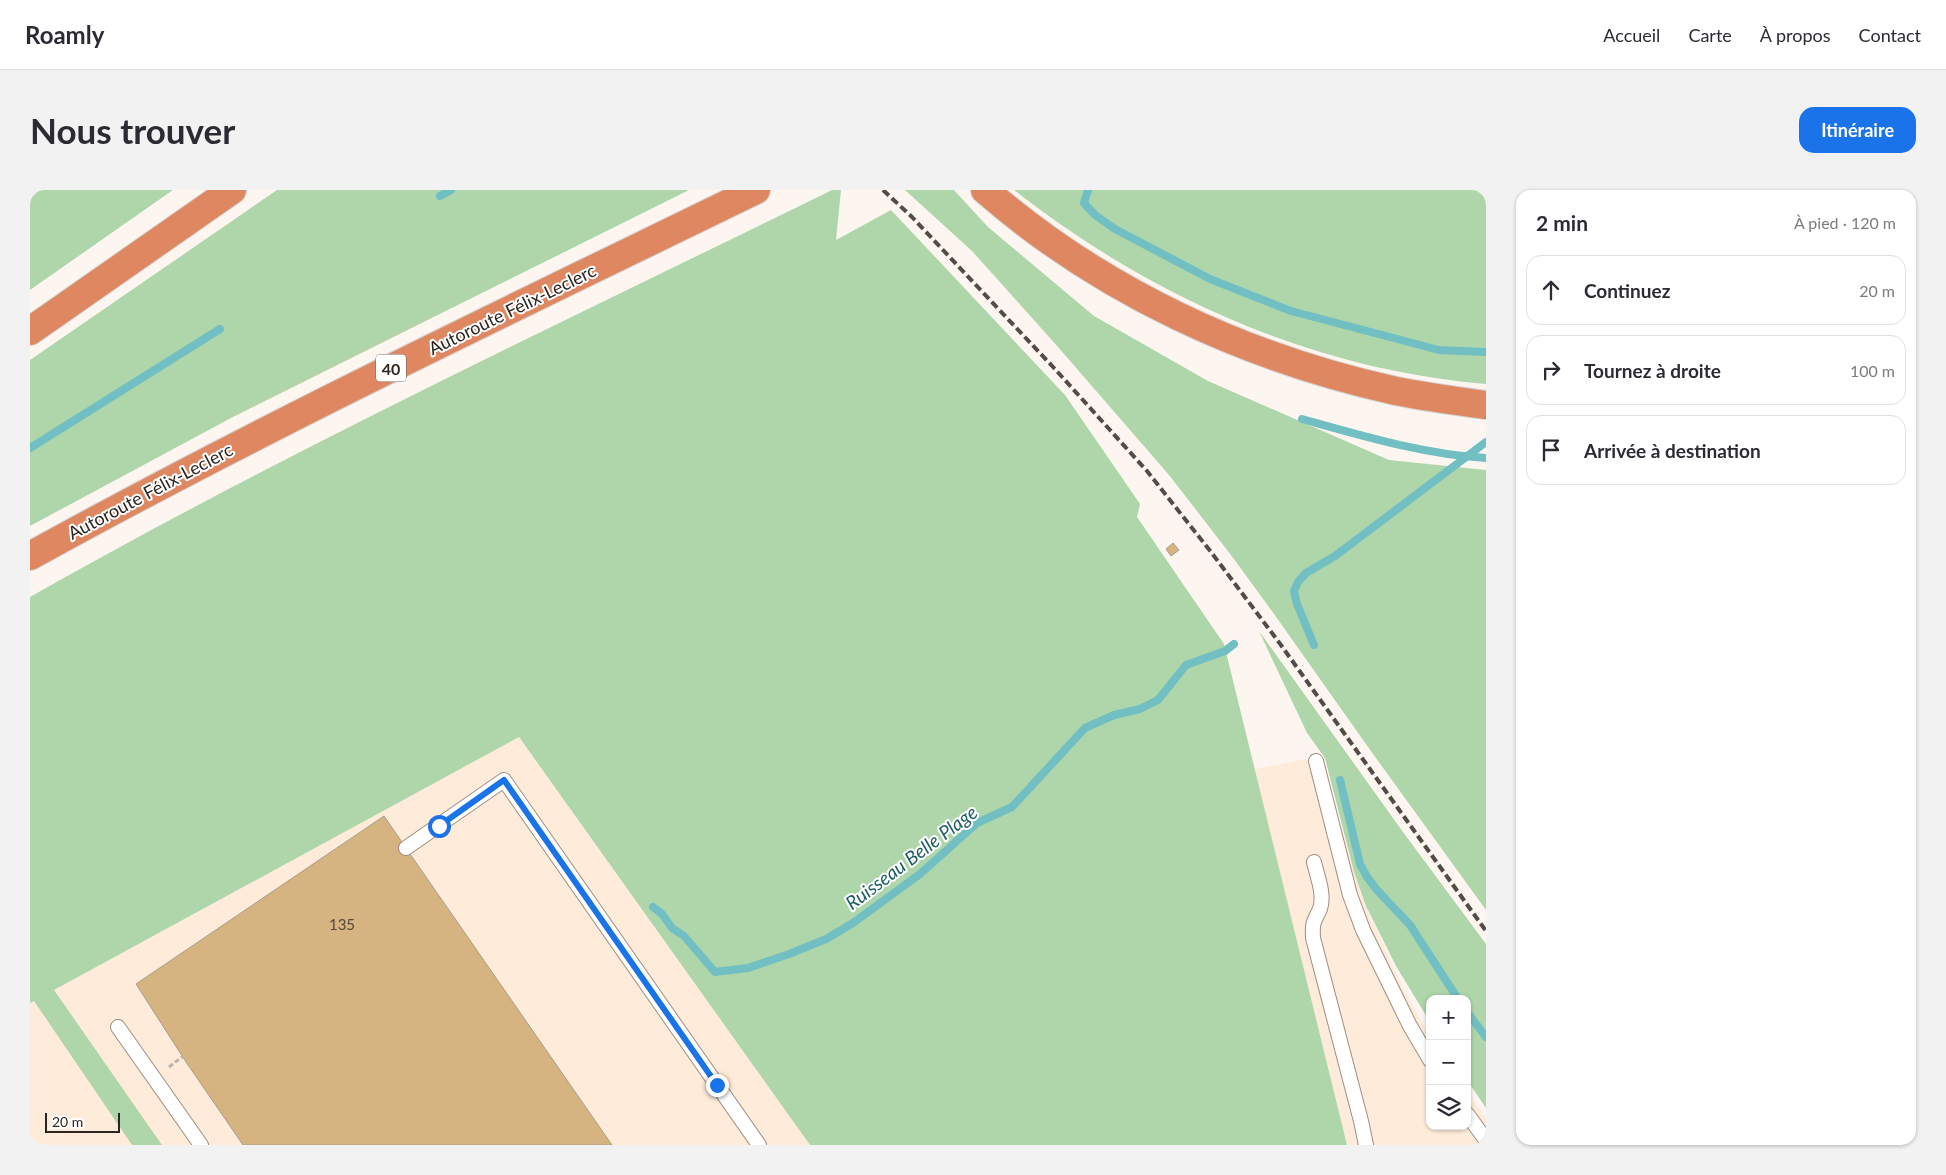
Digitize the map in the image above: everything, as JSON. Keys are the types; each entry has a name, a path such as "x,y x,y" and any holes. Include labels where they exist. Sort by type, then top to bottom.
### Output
{"highway":[{"path":"30,331 232,190"},
{"name":"Autoroute Félix-Leclerc","path":"30,556 146,492 265,431 756,190"},
{"path":"985,190 1031,229 1064,252 1147,301 1195,325 1270,354 1347,379 1397,391 1486,405"}],"lane":[{"path":"1316,761 1342,866 1357,913 1410,1026 1426,1053"},
{"path":"406,848 504,780 759,1145"},
{"path":"1314,862 1321,888 1321,898 1320,908 1314,918 1312,927 1313,938 1362,1122 1366,1145"},
{"path":"118,1028 201,1145"},
{"path":"1471,1119 1486,1140"}],"path":[{"path":"164,1070 182,1057"}],"shaded area":[{"path":"519,737 810,1145 30,1145 30,1003"},
{"path":"1322,756 1349,856 1366,906 1403,988 1426,1029 1426,1130 1471,1130 1471,1097 1486,1118 1486,1145 1347,1145 1254,769"}],"green space":[{"path":"30,190 173,190 30,290"},
{"path":"277,190 689,190 231,418 30,526 30,360"},
{"path":"832,190 841,190 836,240 891,210 1065,395 1140,504 1137,517 1224,644 1347,1145 810,1145 519,737 54,990 162,1145 132,1145 34,1001 30,1003 30,597 128,542 328,438"},
{"path":"905,190 954,190 988,227 1094,316 1208,381 1389,460 1486,470 1486,910 1274,614 1169,475 972,251"},
{"path":"1014,190 1486,190 1486,384 1422,376 1358,363 1296,344 1236,322 1177,294 1120,263 1066,228"},
{"path":"1259,631 1486,944 1486,1108 1471,1086 1471,995 1426,995 1426,1015 1396,966 1366,906 1354,872 1325,758 1307,733"}],"building":[{"path":"1173,543 1179,550 1171,556 1166,549"},
{"path":"384,816 612,1145 243,1145 186,1062 136,984"}],"waterway":[{"path":"440,196 451,190"},
{"path":"1088,190 1084,203 1095,215 1115,229 1210,279 1291,311 1439,350 1486,352"},
{"path":"30,448 220,329"},
{"path":"1302,419 1370,438 1439,453 1486,458"},
{"path":"1314,645 1297,604 1294,591 1298,582 1306,573 1335,556 1486,442"},
{"name":"Ruisseau Belle Plage","path":"653,907 662,914 672,928 684,936 715,972 748,968 826,939 853,923 920,874 977,823 1012,807 1085,728 1114,715 1140,709 1158,700 1186,665 1225,651 1234,644"},
{"path":"1340,780 1360,864 1377,890 1410,925 1455,995"},
{"path":"1471,1017 1486,1037"}],"railway":[{"path":"883,190 912,217 1054,368 1147,471 1278,641 1486,931"}],"route":[{"path":"439,826 504,780 717,1085"}]}
